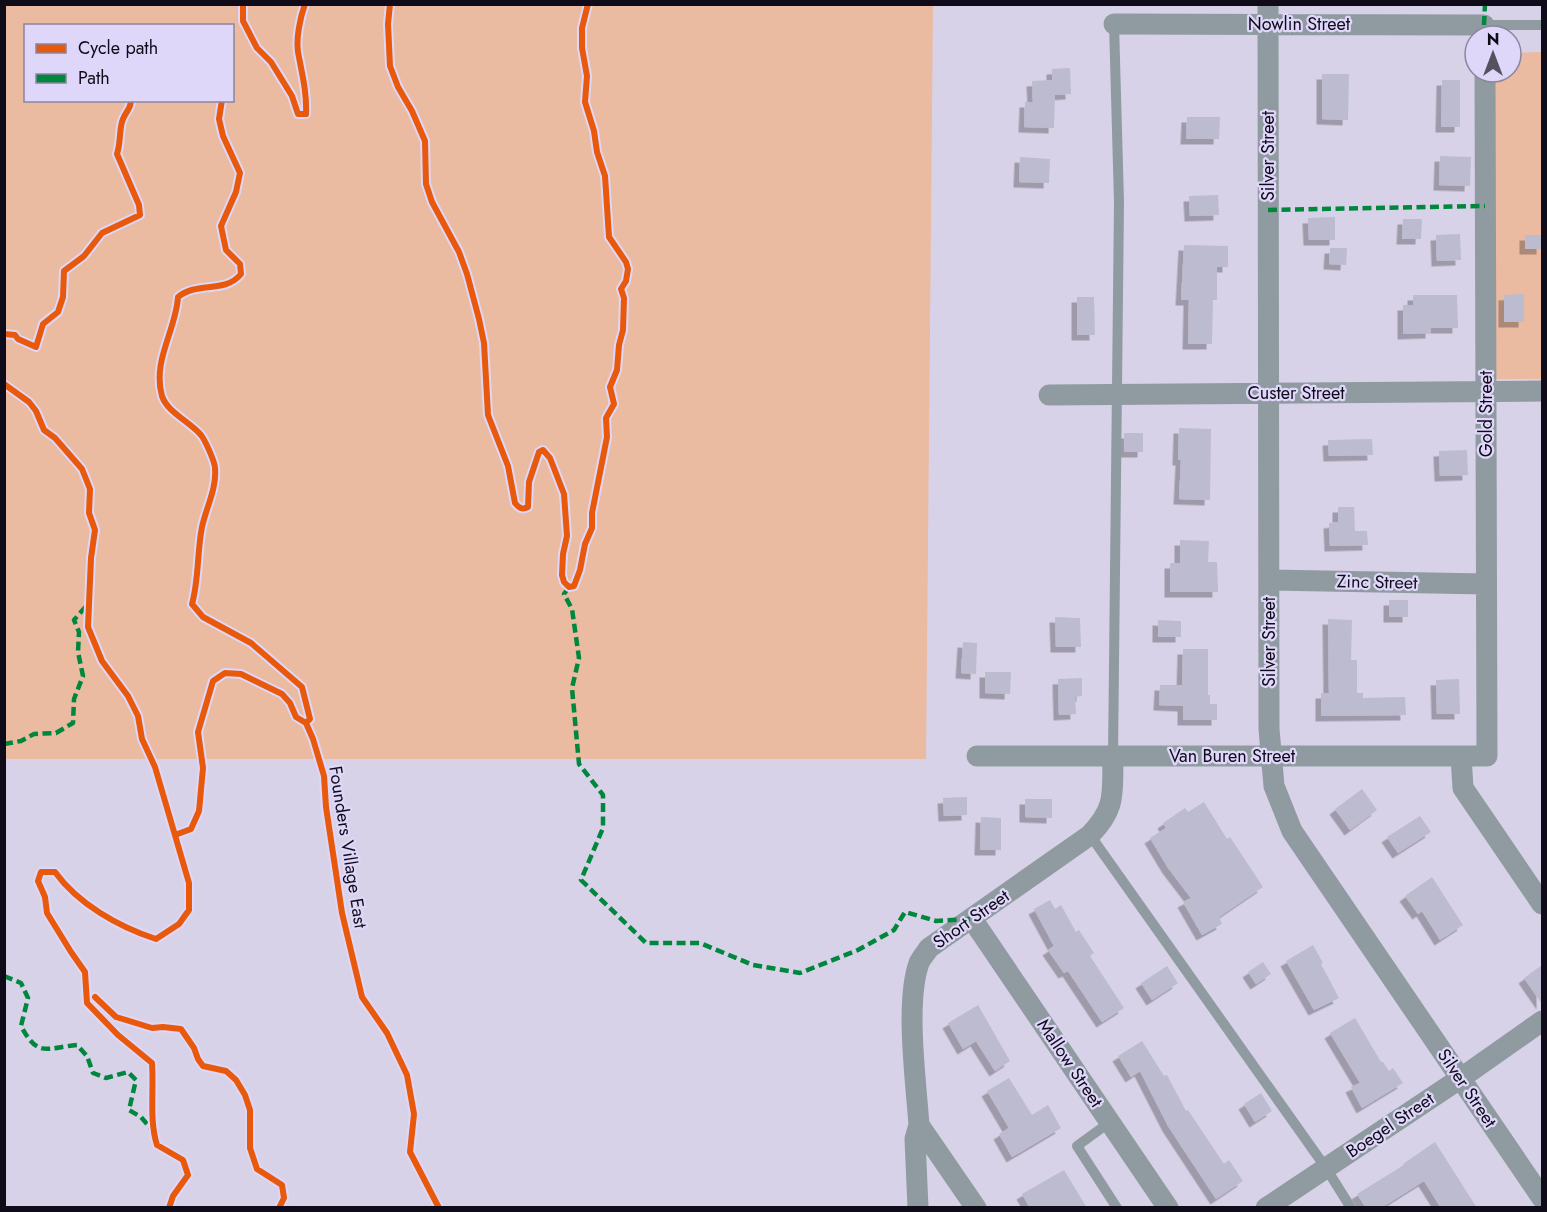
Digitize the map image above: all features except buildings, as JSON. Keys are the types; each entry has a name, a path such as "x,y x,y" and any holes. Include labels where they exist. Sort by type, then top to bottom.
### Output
{"street":[{"name":"Nowlin Street","path":"1114,24 1268,14 1463,28"},
{"name":"Silver Street","path":"1268,14 1269,729 1274,786 1292,831 1542,1198"},
{"name":"Gold Street","path":"1485,84 1487,756"},
{"name":"Custer Street","path":"1049,394 1542,392"},
{"name":"Zinc Street","path":"1269,580 1486,584"},
{"name":"Van Buren Street","path":"977,756 1487,756"},
{"path":"1461,756 1463,788 1542,904"},
{"name":"Short Street","path":"918,1208 915,1139 919,1125 913,1017 919,962 929,948 1090,835 1102,823 1110,811 1113,757"},
{"name":"Mallow Street","path":"972,919 1168,1208"},
{"name":"Boegel Street","path":"1266,1208 1542,1021"},
{"path":"919,1125 976,1208"}],"lane":[{"path":"1113,757 1119,202 1114,24"},
{"path":"1523,27 1542,25"},
{"path":"1090,835 1352,1208"},
{"path":"1110,1122 1077,1146 1117,1208"}],"shaded area":[{"path":"4,5 933,5 926,759 5,759"},
{"path":"1542,52 1542,379 1495,379 1492,84 1523,84 1523,53"}],"marked path":[{"path":"1484,24 1485,4"},
{"path":"1268,210 1485,206"},
{"path":"569,587 564,594 572,609 579,658 572,688 579,764 603,795 603,828 581,880 646,943 700,943 753,965 800,973 858,950 894,930 905,912 936,921 972,919"},
{"path":"4,744 21,741 34,734 56,733 73,723 74,699 83,676 78,652 79,632 74,620 88,604"},
{"path":"4,976 21,983 28,998 21,1026 33,1043 44,1049 77,1045 87,1056 93,1073 106,1078 128,1072 136,1080 129,1110 141,1117 152,1130"}],"cycle path":[{"path":"243,4 243,21 257,48 271,62 292,96 298,114 306,114 298,46 299,28 305,4"},
{"path":"390,4 388,24 390,66 425,141 426,184 432,202 459,252 467,274 484,343 488,415 508,466 515,503 521,508 528,507 529,482 539,452 543,450 550,458 564,494 567,536 562,575 569,587 574,586 585,544 592,528 592,513 607,437 606,418 614,404 610,387 617,370 623,330 624,298 621,289 626,281 628,269 626,262 609,237 605,176 585,102 587,76 582,48 582,28 588,4"},
{"path":"4,334 15,335 18,339 36,347 43,324 58,312 63,297 64,271 84,256 102,233 140,215 139,205 117,154 122,123 131,102"},
{"path":"175,835 191,829 199,811 203,768 198,732 213,681 225,673 241,674 282,694 290,703 296,717 306,723 310,719 302,687 251,643 203,617 192,604 202,527 213,490 215,468 203,438 165,402 160,383 162,358 178,297 194,289 227,284 241,274 240,264 226,250 221,226 236,192 240,173 223,136 219,119 222,102"},
{"path":"4,384 29,402 36,411 44,430 55,438 82,469 90,489 89,513 95,530 91,558 88,627 102,661 128,696 138,716 142,739 155,767 189,883 189,910 179,924 156,939 128,928 100,913 64,884 55,872 41,872 38,881 45,897 47,913 85,972 87,1003 118,1035 152,1063 152,1115 157,1145 183,1160 188,1175 173,1196 169,1208"},
{"name":"Founders Village East","path":"306,723 324,776 326,807 342,913 362,997 387,1033 407,1075 414,1114 410,1152 439,1208"},
{"path":"95,997 116,1017 152,1028 181,1029 203,1066 226,1071 236,1080 245,1095 250,1110 250,1148 257,1169 282,1185 284,1198 279,1208"}]}
